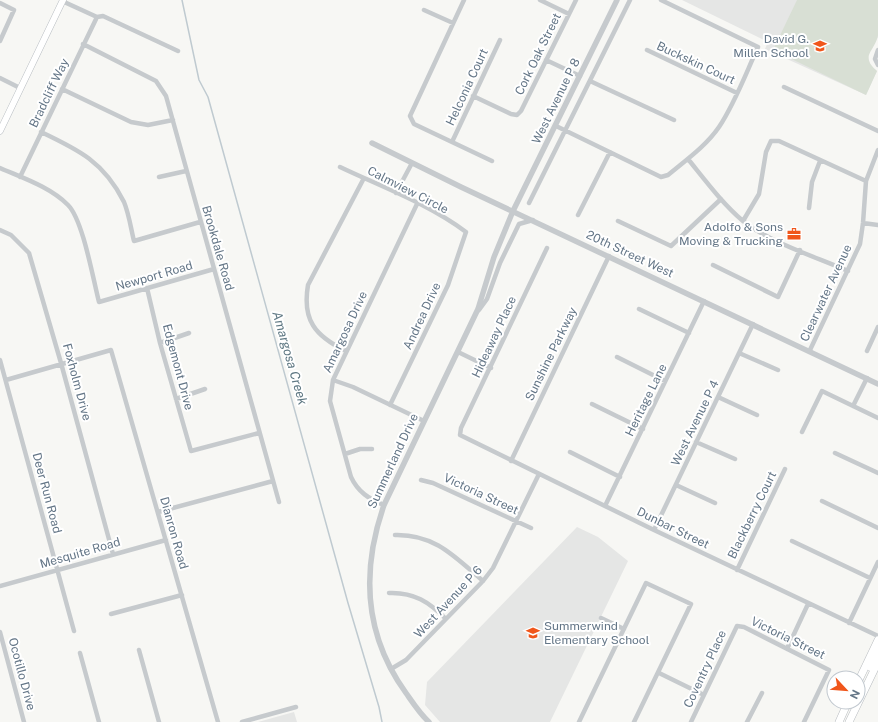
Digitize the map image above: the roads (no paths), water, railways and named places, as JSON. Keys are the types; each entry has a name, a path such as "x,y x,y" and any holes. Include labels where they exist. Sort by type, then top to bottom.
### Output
{"main road":[{"path":"0,130 62,0"},
{"path":"864,670 878,640"},
{"path":"866,679 878,651"},
{"path":"866,684 878,662"},
{"path":"839,722 844,710"},
{"path":"849,722 854,710"}],"street":[{"path":"62,0 96,17 103,16 178,51"},
{"path":"464,0 410,116 414,124 492,161"},
{"path":"540,0 569,14"},
{"name":"Cork Oak Street","path":"473,96 511,114 517,114 521,111 576,0"},
{"name":"West Avenue P 8","path":"513,211 617,0"},
{"name":"West Avenue P 8","path":"530,203 630,0"},
{"path":"556,126 661,177 668,175 688,159 719,127 737,93 758,47 661,0"},
{"path":"0,3 14,10 0,41"},
{"path":"424,10 453,23"},
{"name":"Bradcliff Way","path":"20,177 96,17"},
{"name":"Helconia Court","path":"452,142 500,40"},
{"name":"Brookdale Road","path":"84,44 156,81 166,96 279,502"},
{"name":"Buckskin Court","path":"647,50 737,93"},
{"path":"878,50 875,59 878,65"},
{"path":"546,60 580,76"},
{"path":"0,78 20,88"},
{"path":"590,80 674,120"},
{"path":"784,87 878,131"},
{"path":"62,89 131,122 148,125 172,120"},
{"path":"41,132 74,148 92,159 110,179 124,203 134,241 200,222"},
{"path":"743,221 759,194 766,152 771,141 779,141 866,182"},
{"name":"20th Street West","path":"372,143 704,302 810,350 878,384"},
{"name":"Clearwater Avenue","path":"810,350 860,244 864,223 866,182 878,150"},
{"path":"578,215 610,152"},
{"path":"688,159 721,199 743,221 765,235 848,271"},
{"path":"810,208 812,182 820,161"},
{"path":"396,193 412,163"},
{"name":"Calmview Circle","path":"340,167 396,193 442,217 466,232"},
{"path":"0,168 20,177"},
{"path":"159,177 186,171"},
{"name":"Newport Road","path":"20,177 51,192 69,206 78,222 99,302 214,270"},
{"path":"346,351 324,339 307,315 305,300 308,285 364,178"},
{"path":"618,221 671,246 721,199"},
{"name":"Amargosa Drive","path":"384,505 363,494 355,486 351,477 330,401 333,380 417,204"},
{"name":"Summerland Drive","path":"428,722 402,687 391,669 379,643 370,606 369,564 372,545 384,505 475,315 494,257 513,211"},
{"path":"475,315 487,299 500,263 519,224 533,220"},
{"path":"864,223 878,225"},
{"name":"Foxholm Drive","path":"0,230 11,235 29,253 61,363 113,554"},
{"name":"Andrea Drive","path":"390,405 448,285 466,232"},
{"name":"Hideaway Place","path":"460,435 461,428 491,368 547,248"},
{"path":"713,265 778,296 800,250"},
{"name":"Sunshine Parkway","path":"511,461 609,256"},
{"name":"Edgemont Drive","path":"146,288 191,451 259,433"},
{"name":"Heritage Lane","path":"605,506 704,302"},
{"path":"639,309 689,333"},
{"name":"West Avenue P 4","path":"654,530 753,324"},
{"path":"866,351 878,327"},
{"path":"160,343 189,333"},
{"name":"Dianron Road","path":"61,363 111,350 218,722"},
{"path":"458,352 491,368"},
{"path":"739,353 778,370"},
{"path":"617,357 665,381"},
{"name":"Deer Run Road","path":"0,360 74,631"},
{"path":"6,380 61,363"},
{"path":"853,406 867,378"},
{"path":"333,380 353,387 424,421"},
{"path":"176,399 205,389"},
{"path":"802,432 822,391 878,418"},
{"path":"718,397 757,415"},
{"path":"592,404 643,429"},
{"name":"Dunbar Street","path":"460,435 737,570 878,636"},
{"path":"696,442 736,459"},
{"path":"345,454 360,449 372,449"},
{"path":"570,452 620,477"},
{"path":"835,453 878,473"},
{"name":"Blackberry Court","path":"737,570 785,469"},
{"name":"West Avenue P 6","path":"391,669 406,660 483,581 493,568 539,474"},
{"name":"Victoria Street","path":"421,480 433,483 531,528"},
{"path":"158,512 273,481"},
{"path":"676,485 715,503"},
{"path":"822,501 878,528"},
{"path":"395,535 407,535 438,544 483,581"},
{"name":"Mesquite Road","path":"0,586 166,540"},
{"path":"792,541 870,578"},
{"path":"849,623 878,562"},
{"path":"586,722 580,721 646,583 691,604 634,722"},
{"path":"389,593 406,593 421,599 446,619"},
{"path":"111,614 182,595"},
{"path":"787,649 808,604"},
{"path":"601,618 624,629"},
{"name":"Victoria Street","path":"738,626 744,627 828,670 804,722"},
{"name":"Coventry Place","path":"691,722 738,626"},
{"name":"Ocotillo Drive","path":"0,632 24,722"},
{"path":"139,650 159,722"},
{"path":"80,653 99,722"},
{"path":"659,673 704,695"},
{"path":"747,722 762,693"},
{"path":"242,722 296,707"}],"waterway":[{"name":"Amargosa Creek","path":"182,0 199,80 208,97 382,722"}],"place":[{"name":"David G. Millen School","path":"820,46"},
{"name":"Adolfo & Sons Moving & Trucking","path":"794,234"},
{"name":"Summerwind Elementary School","path":"533,633"}]}
